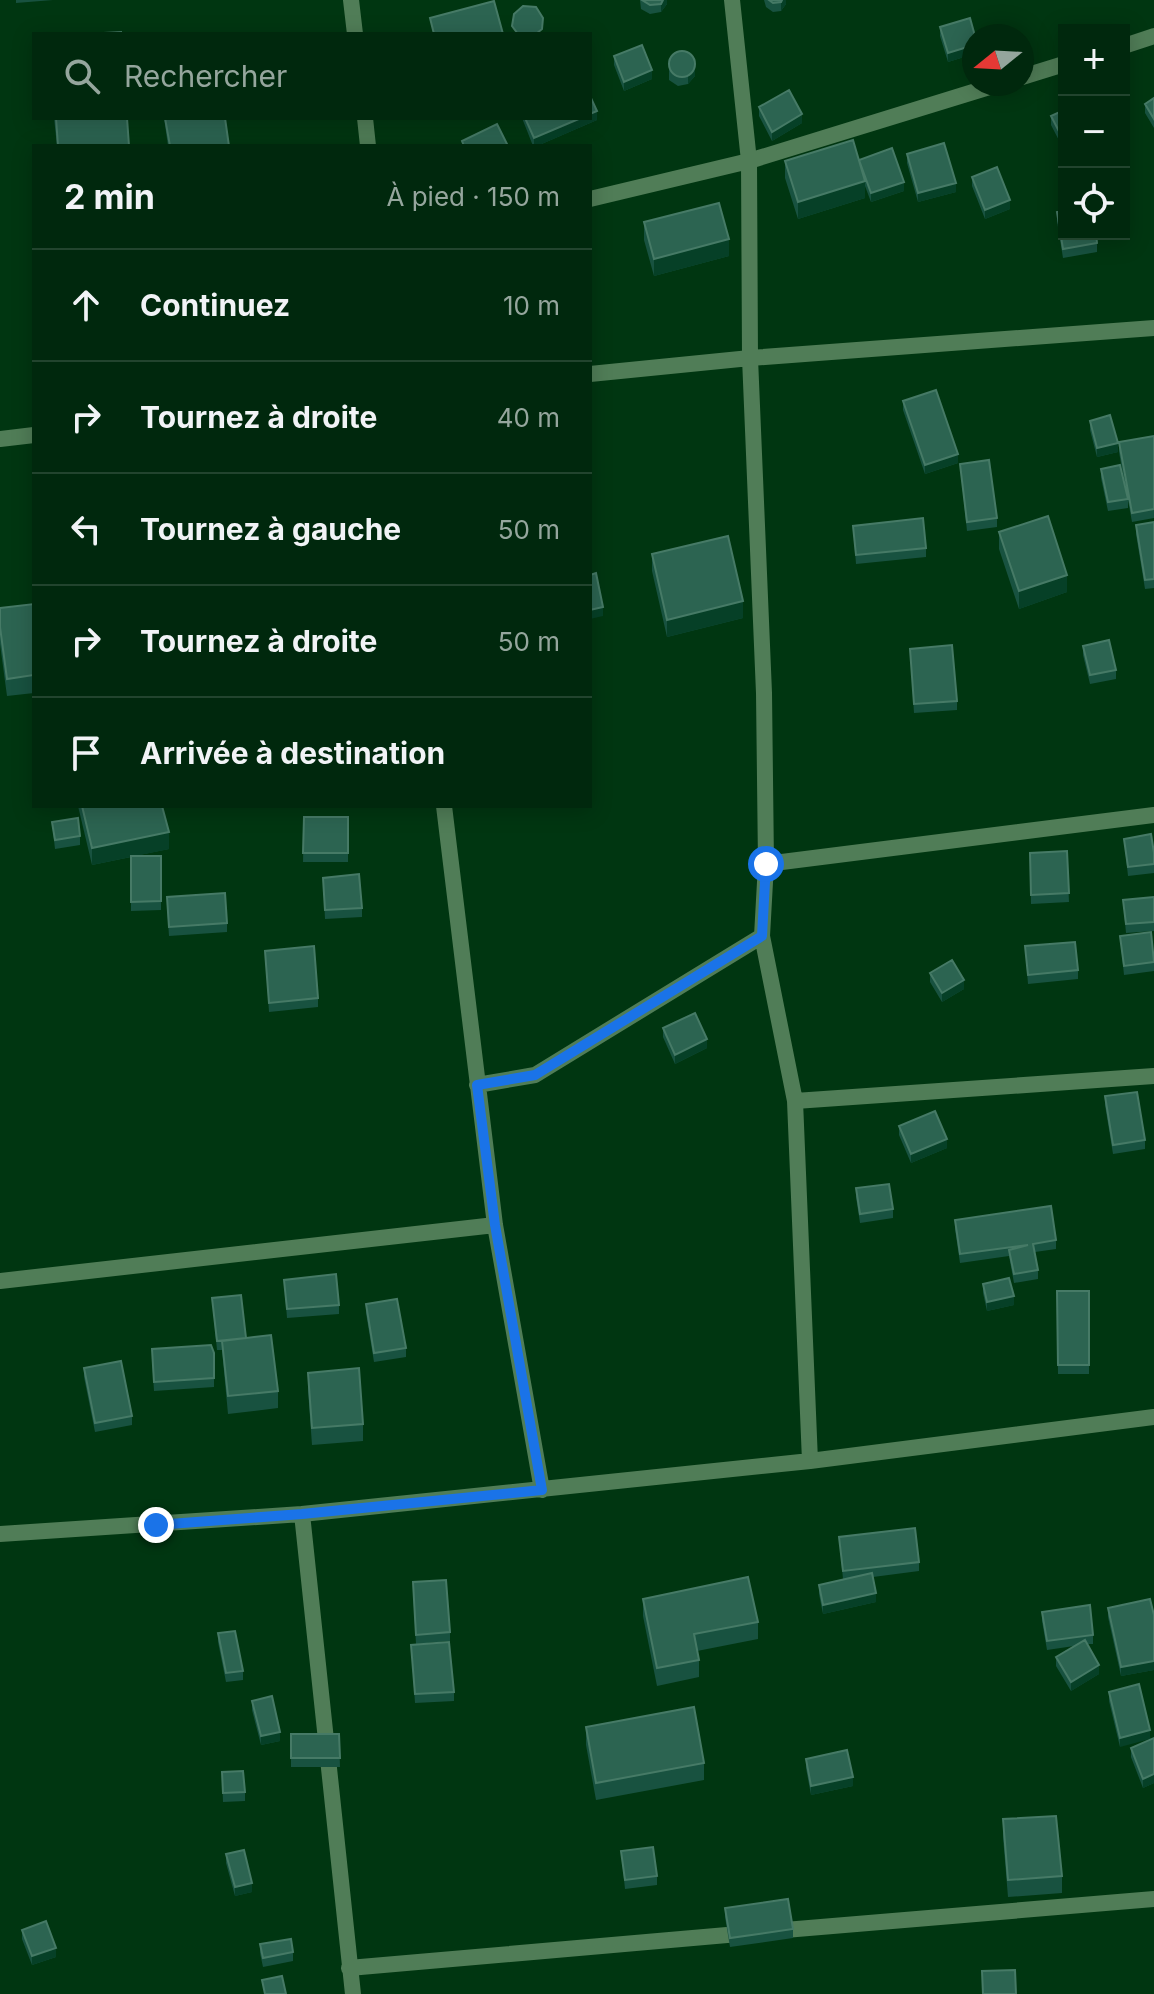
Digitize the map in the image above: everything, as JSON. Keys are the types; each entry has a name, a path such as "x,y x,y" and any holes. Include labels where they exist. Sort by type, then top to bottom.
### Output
{"street":[{"path":"351,0 355,32"},
{"path":"732,0 749,161 750,358 764,693 766,864 762,936 795,1101 810,1461"},
{"path":"1130,44 1154,36"},
{"path":"1034,73 1058,66"},
{"path":"592,199 749,161 962,95"},
{"path":"365,120 368,144"},
{"path":"592,374 750,358 1154,328"},
{"path":"0,439 32,435"},
{"path":"444,808 495,1225 542,1490"},
{"path":"766,864 1154,815"},
{"path":"477,1085 535,1075 762,936"},
{"path":"795,1101 1154,1076"},
{"path":"0,1281 495,1225"},
{"path":"0,1534 302,1514 542,1490 810,1461 1154,1417"},
{"path":"302,1514 353,1994"},
{"path":"349,1968 1154,1899"}],"building":[{"path":"642,0 663,0 661,4 650,5"},
{"path":"494,1 502,32 434,32 430,18"},
{"path":"523,6 536,7 543,18 542,29 538,32 516,32 512,26 514,14"},
{"path":"970,18 972,24 962,24 962,49 948,53 940,27"},
{"path":"642,45 652,70 624,82 614,56"},
{"path":"682,51 691,55 695,64 691,73 682,77 673,73 669,64 673,55"},
{"path":"789,90 802,114 772,132 759,107"},
{"path":"1154,98 1154,119 1145,104"},
{"path":"1058,113 1058,129 1051,116"},
{"path":"56,120 127,120 129,144 58,144"},
{"path":"165,120 225,120 229,144 170,144"},
{"path":"526,120 576,120 534,138"},
{"path":"497,124 507,144 463,144 462,141"},
{"path":"853,140 865,181 798,202 785,161"},
{"path":"944,143 956,183 918,193 907,154"},
{"path":"892,148 904,182 871,193 859,160"},
{"path":"997,167 1010,200 985,210 972,177"},
{"path":"719,203 729,239 654,259 644,222"},
{"path":"1062,240 1097,240 1097,243 1063,249"},
{"path":"936,390 958,454 925,465 903,401"},
{"path":"1110,415 1118,443 1097,448 1090,421"},
{"path":"1154,436 1154,509 1132,513 1119,442"},
{"path":"989,460 997,518 967,522 960,464"},
{"path":"1120,465 1128,499 1108,502 1101,469"},
{"path":"1048,516 1067,575 1019,591 999,532"},
{"path":"923,518 926,548 856,555 853,526"},
{"path":"1154,522 1154,579 1145,580 1136,525"},
{"path":"728,536 743,601 667,620 652,554"},
{"path":"596,573 603,607 592,610 592,574"},
{"path":"32,604 32,675 7,679 0,608"},
{"path":"1109,640 1116,670 1090,675 1083,646"},
{"path":"952,645 957,701 914,704 910,649"},
{"path":"82,808 163,808 169,832 92,848"},
{"path":"304,817 348,817 348,853 303,853"},
{"path":"78,818 80,836 55,840 52,822"},
{"path":"1151,834 1154,864 1128,867 1124,839"},
{"path":"1067,851 1069,893 1031,895 1030,853"},
{"path":"131,856 161,856 161,901 131,902"},
{"path":"359,874 362,908 325,910 323,878"},
{"path":"225,893 227,923 169,927 167,897"},
{"path":"1154,897 1154,922 1126,924 1123,900"},
{"path":"1151,932 1154,962 1124,966 1120,936"},
{"path":"1075,942 1078,970 1028,975 1025,946"},
{"path":"314,946 318,998 269,1003 265,951"},
{"path":"952,960 964,980 942,993 930,973"},
{"path":"695,1013 707,1039 675,1055 663,1028"},
{"path":"1137,1092 1145,1140 1113,1145 1105,1096"},
{"path":"935,1111 947,1139 911,1154 899,1126"},
{"path":"889,1184 893,1209 860,1214 856,1188"},
{"path":"1051,1206 1056,1240 1033,1244 1038,1270 1014,1274 1009,1250 1028,1245 960,1254 955,1220"},
{"path":"336,1274 339,1305 287,1309 284,1280"},
{"path":"1009,1278 1014,1296 987,1302 983,1284"},
{"path":"1057,1291 1089,1291 1089,1365 1058,1365"},
{"path":"241,1295 246,1338 217,1341 212,1298"},
{"path":"397,1299 406,1348 374,1353 366,1304"},
{"path":"271,1335 278,1391 228,1396 222,1341"},
{"path":"211,1345 214,1378 154,1382 152,1349"},
{"path":"121,1361 132,1416 95,1423 84,1368"},
{"path":"359,1368 363,1424 312,1428 308,1373"},
{"path":"915,1528 919,1562 843,1571 839,1537"},
{"path":"872,1573 876,1593 823,1605 819,1585"},
{"path":"748,1577 758,1622 694,1634 699,1660 657,1668 643,1599"},
{"path":"446,1580 450,1632 416,1635 413,1582"},
{"path":"1150,1599 1154,1615 1154,1661 1121,1667 1108,1608"},
{"path":"1090,1605 1093,1635 1047,1641 1042,1612"},
{"path":"235,1631 243,1671 226,1673 218,1633"},
{"path":"1085,1640 1099,1665 1071,1682 1056,1657"},
{"path":"449,1642 454,1692 415,1694 411,1645"},
{"path":"1139,1684 1150,1730 1120,1738 1109,1692"},
{"path":"272,1696 280,1732 261,1736 252,1701"},
{"path":"694,1707 704,1763 596,1783 586,1727"},
{"path":"291,1734 339,1734 340,1758 291,1758"},
{"path":"1154,1738 1154,1774 1143,1779 1131,1748"},
{"path":"847,1750 853,1777 811,1786 806,1759"},
{"path":"243,1771 245,1792 223,1793 222,1772"},
{"path":"1056,1816 1062,1876 1008,1880 1003,1819"},
{"path":"653,1847 657,1876 625,1880 621,1851"},
{"path":"244,1850 252,1883 235,1887 226,1854"},
{"path":"788,1899 793,1929 730,1938 725,1908"},
{"path":"46,1921 56,1948 32,1956 22,1930"},
{"path":"291,1939 293,1952 263,1958 260,1944"},
{"path":"1015,1970 1016,1994 983,1994 982,1971"},
{"path":"282,1976 286,1994 265,1994 262,1980"}],"route":[{"path":"156,1525 542,1490 495,1225 477,1085 535,1075 762,936 766,864"}]}
